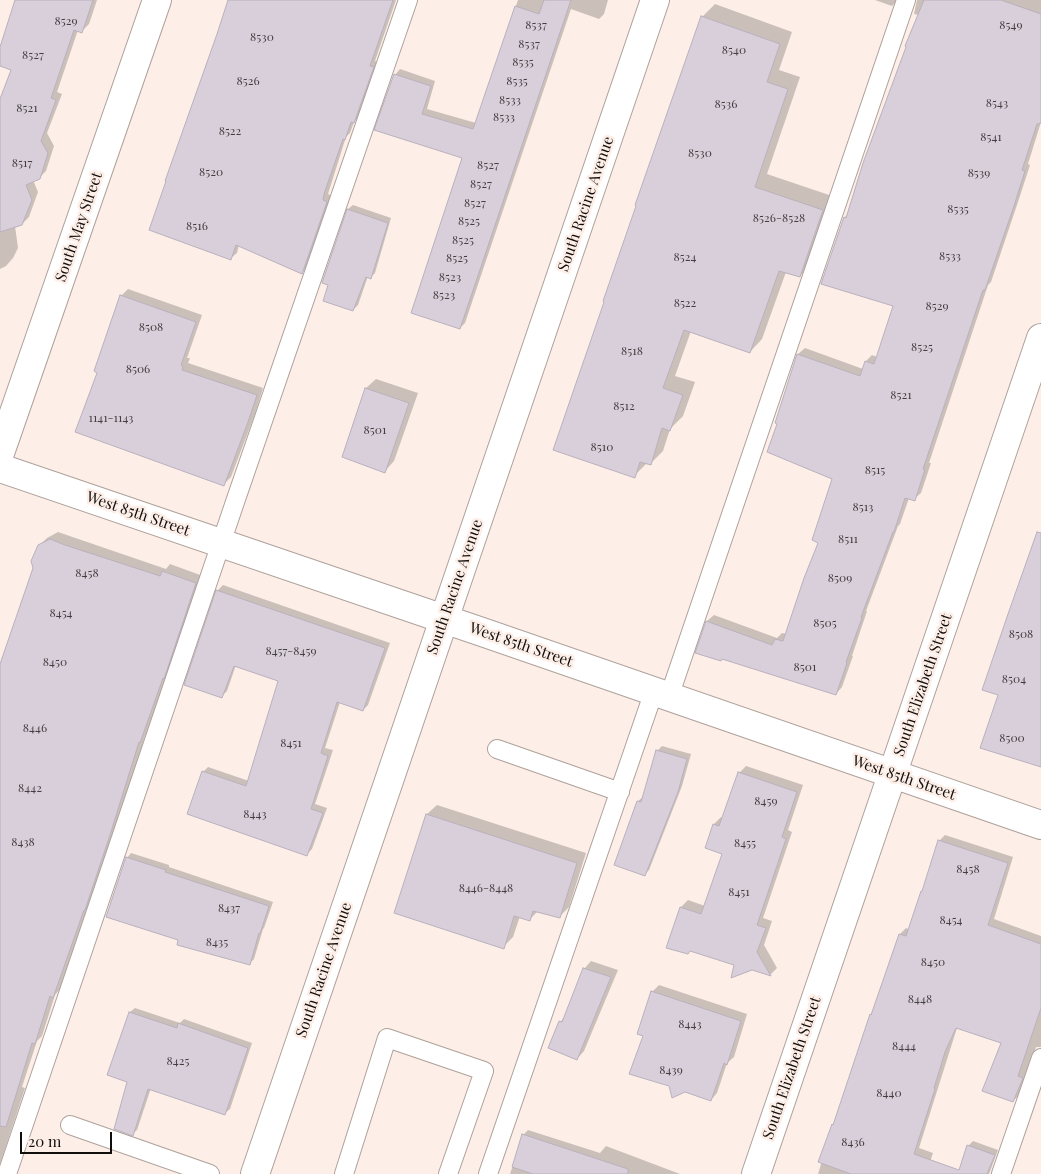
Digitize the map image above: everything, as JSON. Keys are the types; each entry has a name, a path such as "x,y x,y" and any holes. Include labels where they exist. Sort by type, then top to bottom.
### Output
{"street":[{"name":"South May Street","path":"0,453 158,0"},
{"name":"South Racine Avenue","path":"255,1174 655,0"},
{"name":"South Elizabeth Street","path":"756,1174 1041,338"},
{"name":"West 85th Street","path":"0,468 1041,825"}],"lane":[{"path":"7,1174 408,0"},
{"path":"488,1174 620,792 662,694 906,0"},
{"path":"498,749 620,792"},
{"path":"344,1174 387,1038 484,1071 448,1174"},
{"path":"1001,1174 1041,1058"},
{"path":"70,1125 210,1174"}],"building":[{"path":"15,0 93,0 82,33 74,30 51,98 56,100 41,141 48,153 40,179 26,185 32,200 22,225 0,232 0,99 11,70 0,66 0,47"},
{"path":"228,0 393,0 370,66 374,67 354,123 351,122 345,140 343,139 324,194 323,200 327,202 302,274 236,245 231,260 149,230"},
{"path":"544,0 571,0 460,329 411,313 462,158 374,130 394,74 431,86 422,114 473,129 515,6 539,14"},
{"path":"924,0 1001,0 1041,14 1041,123 1037,124 1022,170 1025,171 1014,206 985,290 983,290 923,469 925,469 915,501 905,498 861,617 836,695 722,659 721,661 695,653 706,621 772,645 775,639 783,641 818,543 812,540 832,479 767,452 797,354 860,376 865,361 874,364 893,306 821,284 844,217 846,218 863,163 905,46"},
{"path":"701,16 780,44 767,82 788,89 755,187 823,210 800,277 779,271 750,353 684,330 663,388 683,395 670,431 662,428 651,465 640,462 635,478 553,450"},
{"path":"347,209 388,223 371,279 366,277 353,311 323,301 328,285 322,283"},
{"path":"120,295 196,322 181,365 183,366 182,370 257,395 224,486 75,432 97,373 94,371"},
{"path":"365,388 409,403 385,473 342,457"},
{"path":"1037,532 1041,533 1041,767 980,748 998,695 982,690"},
{"path":"50,539 160,576 162,571 196,583 164,679 139,742 85,910 53,998 50,996 35,1044 32,1043 6,1127 0,1126 0,664 33,568 31,561 38,545"},
{"path":"216,590 385,648 363,711 337,702 321,753 328,756 311,809 323,813 307,856 187,814 202,771 246,786 278,681 234,666 222,698 184,685"},
{"path":"656,750 687,759 678,792 645,876 614,865 637,801 641,802"},
{"path":"738,772 797,792 782,837 786,839 757,925 766,928 757,952 771,976 752,970 731,978 734,965 690,951 688,954 666,948 680,907 701,914 722,854 705,848 713,824 719,826"},
{"path":"426,814 577,863 560,918 533,911 530,921 514,916 504,949 394,913"},
{"path":"938,840 1008,863 988,925 1041,944 1041,1008 1018,1076 1023,1078 1013,1102 982,1091 1001,1043 956,1028 945,1052 914,1154 959,1170 967,1145 995,1155 987,1174 851,1174 818,1162 833,1125 899,934 906,936"},
{"path":"126,857 166,870 165,872 269,906 250,965 177,945 178,940 106,917"},
{"path":"583,968 611,977 577,1060 548,1048 559,1021 562,1022"},
{"path":"651,991 741,1021 727,1065 724,1063 711,1101 685,1092 672,1098 669,1086 629,1074 643,1036 637,1034"},
{"path":"129,1012 177,1028 178,1023 248,1048 225,1115 148,1089 133,1136 114,1129 127,1082 107,1075"},
{"path":"522,1134 628,1169 628,1174 533,1174 512,1167"}]}
